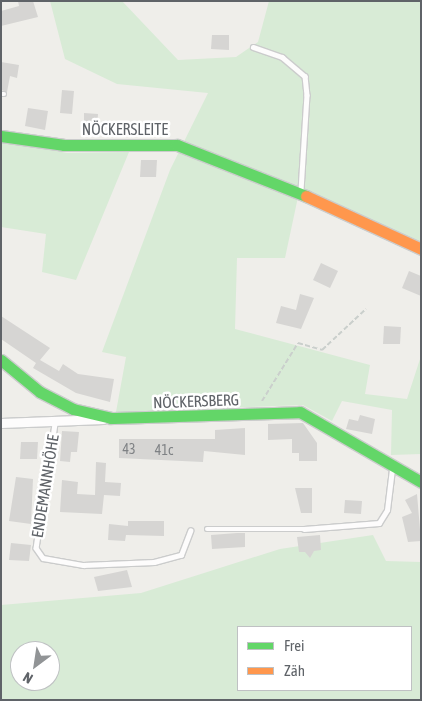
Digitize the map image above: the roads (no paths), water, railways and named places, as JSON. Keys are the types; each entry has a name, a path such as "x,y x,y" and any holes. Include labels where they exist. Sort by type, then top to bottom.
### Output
{"street":[{"name":"NÖCKERSLEITE","path":"1,136 64,145 177,145 300,193 421,248"},
{"name":"NÖCKERSBERG","path":"1,360 40,392 72,409 111,418 253,416 287,411 315,417 392,469 421,482"},
{"name":"ENDEMANNHÖHE","path":"1,423 55,424 111,418"}],"lane":[{"path":"253,47 287,60 304,76 308,94 300,193"},
{"name":"ENDEMANNHÖHE","path":"55,424 36,548 43,558 57,563 154,562 181,555 190,531"},
{"path":"207,529 304,529 379,523 387,510 392,469"}]}
